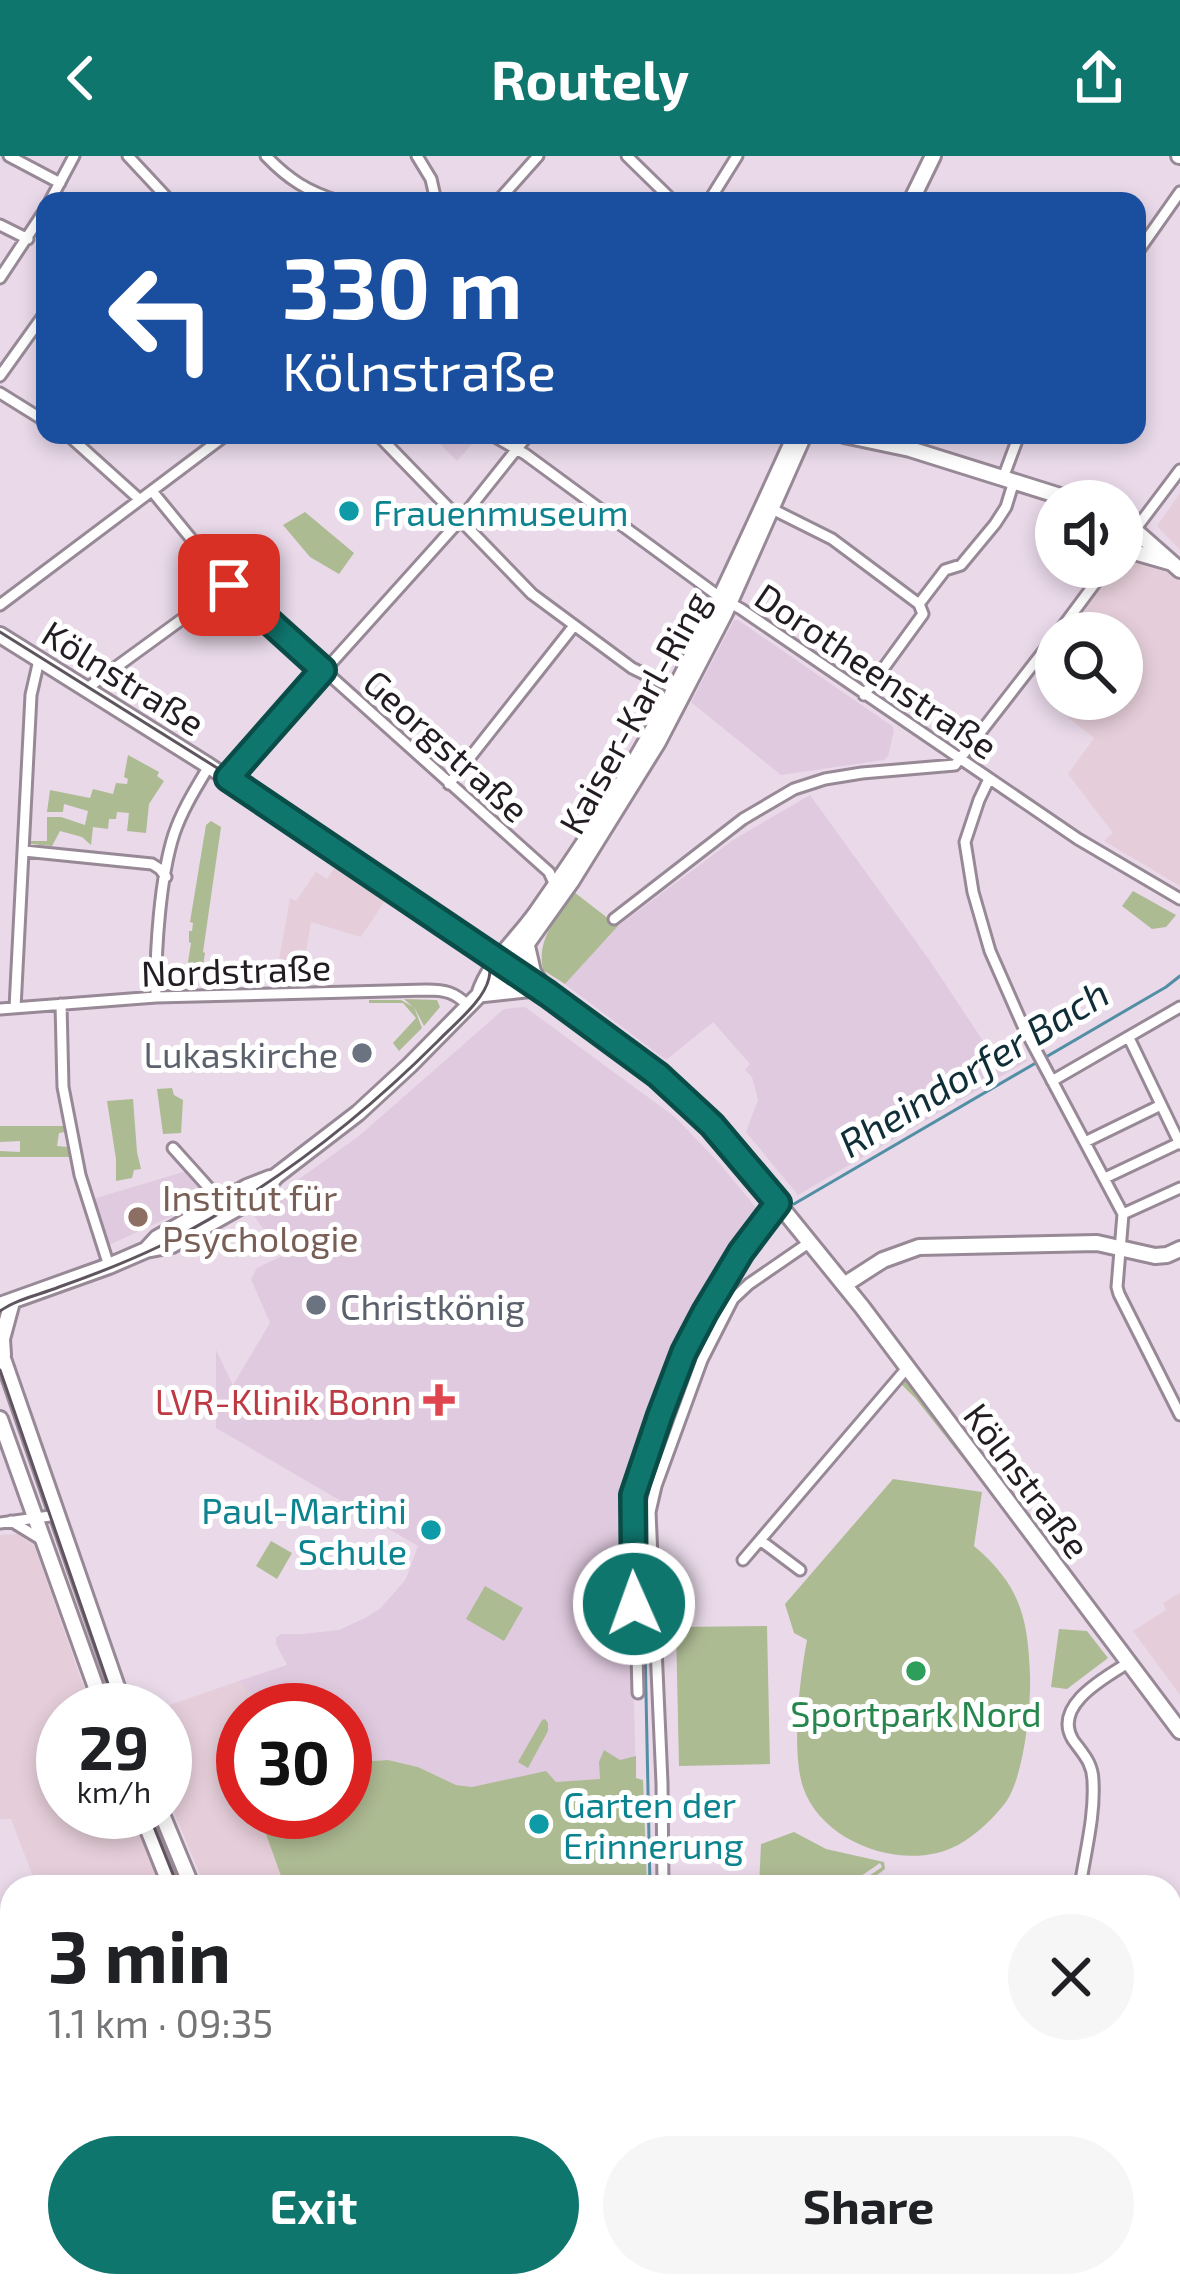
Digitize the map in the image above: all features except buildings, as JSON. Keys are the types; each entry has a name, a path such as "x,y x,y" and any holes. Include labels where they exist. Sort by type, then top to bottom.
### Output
{"main road":[{"path":"915,192 933,156"},
{"name":"Kaiser-Karl-Ring","path":"523,940 611,801 725,601 793,444"},
{"name":"Kaiser-Karl-Ring","path":"6,1304 146,1250 172,1245 259,1196 276,1176 358,1113 474,1001 486,973 505,966 618,811 658,742 772,509 797,444"},
{"path":"889,444 1035,488"},
{"path":"1143,537 1175,566"},
{"path":"1143,554 1175,566"},
{"name":"Kölnstraße","path":"0,635 228,778 543,991 692,1105 828,1264 1180,1731"},
{"path":"474,1001 543,991 523,940 478,947"},
{"name":"Kaiser-Karl-Ring","path":"146,1250 157,1238 247,1186 276,1176"},
{"path":"844,1285 875,1264 919,1247 1085,1242 1155,1256 1180,1249"},
{"path":"828,1264 875,1264"},
{"path":"863,1309 862,1288 875,1264"},
{"path":"6,1304 2,1354 46,1512 43,1540 94,1683"},
{"path":"0,1419 46,1512 63,1529 116,1683"},
{"path":"151,1839 165,1875"},
{"path":"172,1839 187,1875"}],"street":[{"path":"9,156 60,182"},
{"path":"55,192 74,156"},
{"path":"128,156 162,192"},
{"path":"266,156 290,180 314,192"},
{"path":"417,156 434,192"},
{"path":"519,156 526,170"},
{"path":"506,192 538,156"},
{"path":"627,156 664,192"},
{"path":"715,192 737,156"},
{"path":"1146,240 1180,192"},
{"path":"0,225 28,238"},
{"path":"0,278 36,229"},
{"path":"0,376 36,326"},
{"path":"0,393 36,415"},
{"path":"78,444 139,500"},
{"path":"0,605 214,444"},
{"path":"387,444 532,594 632,668 674,689"},
{"name":"Dorotheenstraße","path":"507,444 725,601 1105,856 1180,899"},
{"path":"228,778 521,444"},
{"path":"920,604 945,570 961,566 1006,507 1017,444"},
{"path":"1143,521 1180,470"},
{"name":"Georgstraße","path":"152,491 229,585 549,872 555,885"},
{"path":"772,509 832,538 920,604 923,614 865,695"},
{"path":"86,689 229,585"},
{"path":"449,784 573,627"},
{"path":"15,1007 31,695 39,660"},
{"path":"614,919 743,819 794,789 862,772 950,767 961,760 1035,663"},
{"path":"156,997 155,962 174,833 209,766"},
{"path":"989,779 967,831 965,852 990,951 1036,1050 1123,1214 1119,1294 1180,1414"},
{"path":"24,851 152,865 166,878"},
{"name":"Nordstraße","path":"0,1009 156,997 426,990 474,1001"},
{"path":"61,1004 63,1087 80,1175 109,1266"},
{"path":"1052,1081 1180,1007"},
{"path":"1105,1178 1180,1144 1129,1038"},
{"path":"1085,1142 1162,1105"},
{"path":"173,1148 217,1197 226,1199"},
{"path":"1123,1214 1180,1188"},
{"path":"638,1693 633,1495 684,1352 741,1252 778,1203"},
{"path":"663,1875 650,1512 656,1486 702,1360 733,1299 810,1242"},
{"path":"743,1560 907,1368"},
{"path":"5,1522 46,1512"},
{"path":"5,1522 43,1540"},
{"path":"760,1540 800,1570"},
{"path":"1082,1875 1094,1779 1068,1728 1069,1713 1093,1687 1128,1663"},
{"path":"0,1945 0,1963"}],"shaded area":[{"path":"440,444 472,444 457,461"},
{"path":"1180,493 1180,550 1157,526"},
{"path":"1143,557 1180,581 1180,886 1104,841 1113,833 1068,774 1094,738 1072,720 1143,720 1143,612 1081,612 1098,588 1143,588"},
{"path":"734,620 892,726 888,756 781,775 691,702"},
{"path":"810,795 993,1056 1016,1043 1027,1061 798,1195 746,1132 758,1100 752,1077 745,1070 750,1064 713,1022 666,1060 565,984 618,926 733,840"},
{"path":"337,864 386,899 361,937 311,922 303,987 274,988 290,898 296,901 316,872 327,879"},
{"name":"LVR-Klinik Bonn","path":"525,1007 675,1117 762,1215 695,1323 656,1414 631,1492 636,1779 556,1782 545,1772 472,1787 456,1785 418,1767 372,1761 372,1683 239,1681 287,1665 276,1644 281,1634 339,1630 381,1608 406,1579 418,1546 216,1428 216,1350 233,1385 270,1323 251,1279 257,1268 282,1256 252,1213 359,1136 504,1009"},
{"path":"200,1167 218,1190 109,1245 93,1199"},
{"path":"18,1534 34,1545 83,1683 36,1683 36,1839 142,1839 156,1875 32,1875 11,1819 0,1819 0,1535"},
{"path":"1180,1593 1180,1695 1133,1631 1166,1610 1163,1603"},
{"path":"216,1689 216,1839 268,1839 281,1875 200,1875 185,1839 192,1839 192,1697"}],"green space":[{"path":"305,512 354,553 339,574 310,557 283,525"},
{"path":"128,755 159,772 157,776 164,781 149,804 146,833 127,831 129,813 117,812 116,819 109,819 108,829 93,827 91,845 60,831 52,846 31,844 47,841 47,817 85,825 88,811 64,804 63,812 47,812 50,790 90,798 93,789 113,794 116,783 127,784"},
{"path":"211,821 221,827 202,972 198,971 194,986 195,972 188,962 189,931 206,825"},
{"path":"1133,891 1176,915 1166,927 1152,929 1122,906"},
{"path":"574,892 618,926 565,984 543,970 542,958 550,928"},
{"path":"404,999 437,1000 440,1007 424,1026 414,1007 422,1028 399,1051 393,1043 416,1018 403,1003 369,1000 401,1000 413,1007"},
{"path":"172,1088 183,1100 181,1133 163,1134 157,1089"},
{"path":"133,1099 141,1169 134,1170 132,1178 116,1181 107,1101"},
{"path":"0,1126 64,1126 57,1146 68,1147 70,1157 0,1157 0,1151 20,1152 20,1141 0,1142"},
{"path":"899,1382 912,1382 1016,1526"},
{"name":"Sportpark Nord","path":"893,1479 982,1492 974,1546 1002,1574 1019,1603 1029,1655 1025,1741 1006,1802 958,1845 915,1856 868,1848 847,1838 813,1807 799,1772 797,1734 807,1640 794,1633 785,1604"},
{"path":"271,1541 292,1553 277,1579 256,1566"},
{"path":"485,1586 523,1608 504,1641 466,1619"},
{"path":"767,1626 770,1764 679,1766 676,1627"},
{"path":"1059,1629 1087,1631 1108,1658 1067,1689 1051,1687"},
{"path":"542,1720 548,1723 548,1731 528,1768 518,1762"},
{"name":"Garten der Erinnerung","path":"604,1750 620,1760 636,1756 636,1778 643,1780 647,1875 281,1875 268,1839 372,1839 372,1761 418,1767 456,1785 472,1787 546,1771 556,1782 600,1779"},
{"path":"794,1832 826,1849 884,1862 885,1869 870,1875 882,1867 880,1863 862,1875 760,1875 761,1844"}],"waterway":[{"name":"Rheindorfer Bach","path":"794,1204 1180,976"},
{"name":"Rheindorfer Bach","path":"650,1875 642,1501 672,1414 724,1299 775,1225"}],"tram line":[{"path":"0,632 230,776 471,939 490,966 486,987 475,1004 407,1071 272,1180 160,1246 0,1311"},
{"path":"0,1370 108,1683"},
{"path":"159,1839 173,1875"}],"place":[{"name":"Frauenmuseum","path":"349,511"},
{"name":"Lukaskirche","path":"362,1053"},
{"name":"Institut für Psychologie","path":"138,1217"},
{"name":"Christkönig","path":"316,1305"},
{"name":"LVR-Klinik Bonn","path":"439,1400"},
{"name":"Paul-Martini Schule","path":"431,1530"},
{"name":"Sportpark Nord","path":"916,1671"},
{"name":"Garten der Erinnerung","path":"539,1824"}],"route":[{"path":"229,585 323,670 228,778 548,994 658,1075 712,1125 778,1203 705,1312 660,1415 633,1495 634,1604"}]}
